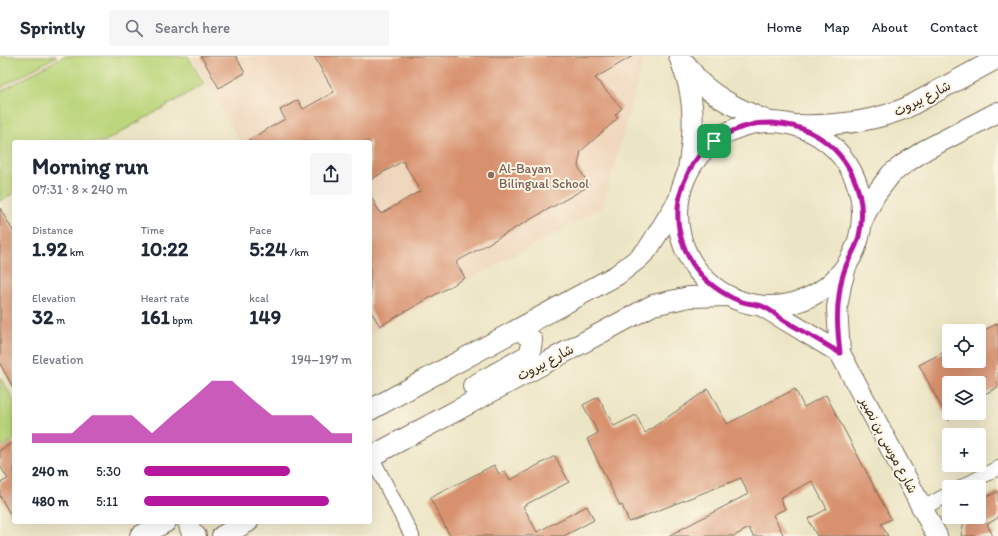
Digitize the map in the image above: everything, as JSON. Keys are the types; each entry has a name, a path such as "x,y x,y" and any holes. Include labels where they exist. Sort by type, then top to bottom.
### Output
{"main road":[{"path":"679,56 700,83 722,99 772,123"},
{"path":"679,56 690,91 692,107 693,127 688,172"},
{"name":"شارع بيروت","path":"792,125 819,126 858,122 892,114 906,108 998,58"},
{"path":"862,222 875,195 891,174 925,150 998,112"},
{"path":"772,123 792,125 810,132 825,141 850,169 857,185 861,203 862,222 854,252 846,265 824,289 810,297 794,303 779,306 762,306 744,302 728,296 706,280 692,263 684,249 680,234 678,202 682,186 688,172 699,155 714,141 732,130 752,124 772,123"},
{"path":"372,409 617,274 639,258 655,240 678,202"},
{"name":"شارع موسى بن نصير","path":"846,265 837,308 840,353 937,536"},
{"name":"شارع بيروت","path":"372,455 653,305 688,297 728,296"},
{"path":"762,306 840,353"},
{"path":"398,442 436,407 530,354 532,340 519,329"},
{"path":"140,536 162,524"},
{"path":"189,524 191,531 196,536"},
{"path":"222,536 244,524"}],"street":[{"path":"372,460 412,536"},
{"path":"975,480 998,468"},
{"path":"922,508 942,498"}],"shaded area":[{"name":"Al-Bayan Bilingual School","path":"191,56 643,56 644,58 603,207 372,332 372,140 239,140"}],"green space":[{"path":"0,56 57,56 0,88"},
{"path":"64,56 188,56 204,84 107,140 12,140 12,194 0,201 0,92"},
{"path":"0,377 12,398 12,441 0,448"}],"building":[{"path":"201,56 236,56 245,73 219,88"},
{"name":"Al-Bayan Bilingual School","path":"314,56 633,56 595,78 622,108 615,115 618,118 581,151 578,166 589,186 456,262 465,278 380,326 372,313 372,198 381,214 420,191 403,161 372,179 372,140 248,140 285,119 280,110 298,100 303,109 334,92"},
{"path":"0,208 12,229 12,385 0,364"},
{"path":"998,323 998,387 986,393 986,376 942,376 942,408 919,365 942,353 942,368 986,368 986,329"},
{"path":"708,389 727,424 795,389 804,407 826,395 891,519 881,524 888,536 817,536 808,519 827,509 812,481 780,498 785,509 773,515 784,536 753,536 749,528 734,536 668,536 748,494 741,478 629,522 622,505 620,506 587,439 598,433 583,405 598,397 614,426 636,415 645,433"},
{"path":"12,443 12,517 0,496 0,483 8,479 0,466 0,450"},
{"path":"555,456 569,482 523,506 537,532 587,506 594,520 564,536 450,536 430,498 494,465 499,474 505,471 510,480"},
{"path":"998,491 998,518 987,524 993,536 961,536 964,524 986,524 986,497"}],"place":[{"name":"Al-Bayan Bilingual School","path":"491,175"}],"route":[{"path":"772,123 792,125 810,132 825,141 839,154 850,169 857,185 861,203 862,222 854,252 846,265 841,284 837,308 840,353 762,306 736,300 728,296 714,287 702,276 692,263 684,249 680,234 678,202 682,186 688,172 699,155 714,141 732,130 752,124 772,123"}]}
